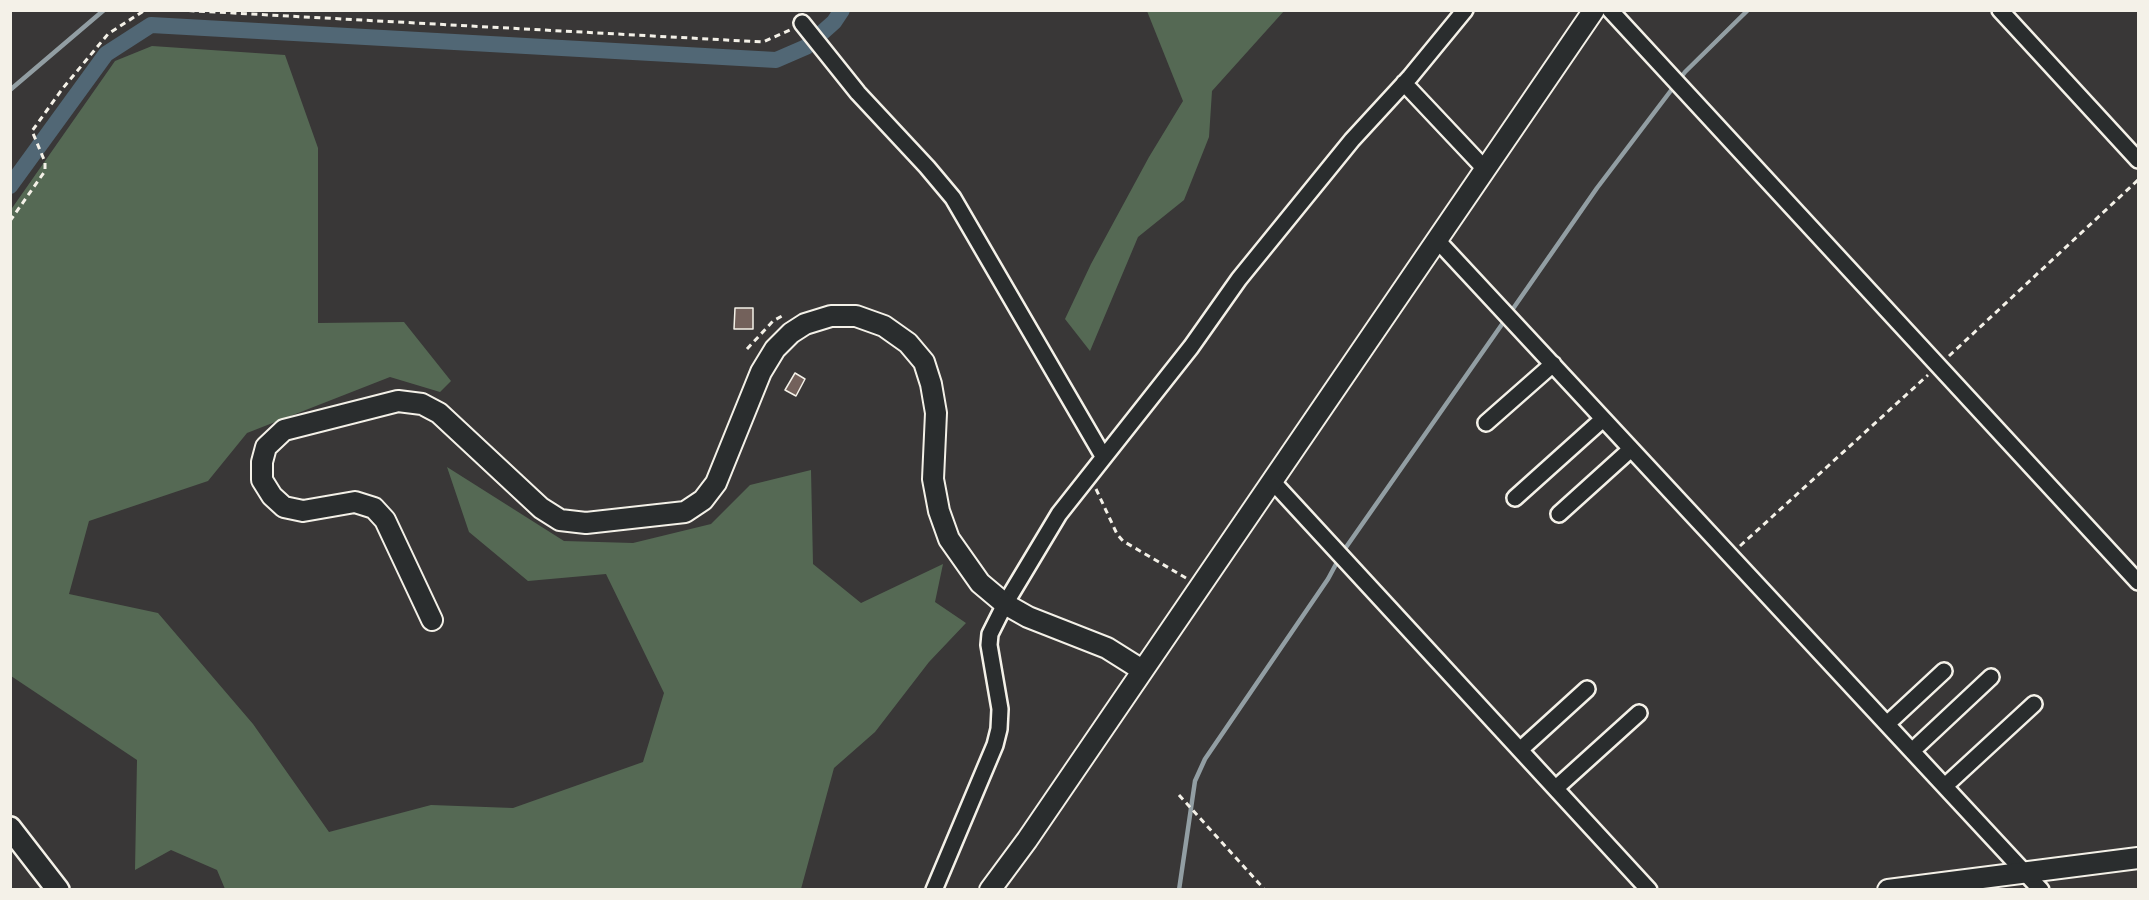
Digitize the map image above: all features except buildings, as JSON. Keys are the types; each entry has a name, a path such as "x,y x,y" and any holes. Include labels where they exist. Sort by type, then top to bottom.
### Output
{"main road":[{"path":"13,835 58,890"}],"street":[{"path":"934,890 995,745 999,729 1000,708 989,645 990,634 1005,604 1059,514 1191,347 1239,279 1288,217 1465,10"},
{"path":"990,890 1027,840 1199,586 1273,482 1594,10"},
{"path":"1610,10 2139,582"},
{"path":"2001,10 2139,160"},
{"path":"802,24 858,93 953,198 1103,456"},
{"path":"1404,83 1485,169"},
{"path":"1437,240 2041,890"},
{"path":"432,620 385,520 374,508 355,502 303,511 284,507 272,496 261,480 261,462 266,447 284,430 398,401 423,404 439,413 541,508 560,520 586,523 685,512 703,500 716,483 761,372 776,349 791,333 805,324 831,316 856,316 884,326 908,343 924,362 936,413 933,478 939,511 949,539 980,583 1005,604 1028,617 1107,648 1142,670"},
{"path":"1486,423 1552,364"},
{"path":"1515,498 1603,419"},
{"path":"1559,514 1631,449"},
{"path":"1273,482 1649,890"},
{"path":"1887,724 1944,671"},
{"path":"1912,751 1992,677"},
{"path":"1521,749 1587,689"},
{"path":"1945,786 2034,704"},
{"path":"1556,788 1639,713"},
{"path":"1888,890 2139,858"}],"path":[{"path":"10,221 45,171 45,162 32,131 63,88 108,34 145,10"},
{"path":"178,10 763,42 802,24"},
{"path":"1089,474 1117,534 1124,541 1199,586"},
{"path":"1179,795 1264,890"}],"green space":[{"path":"1147,11 1284,11 1212,91 1209,137 1184,200 1138,237 1090,351 1065,319 1091,264 1149,157 1183,101"},
{"path":"152,46 285,55 318,148 318,323 404,322 451,381 440,392 390,377 247,433 208,481 89,521 69,594 158,613 253,724 329,832 431,805 513,808 643,762 664,693 606,574 528,581 469,532 447,467 564,541 633,543 711,524 750,485 811,470 813,564 861,603 943,564 935,602 966,623 929,662 875,732 834,768 801,889 225,889 217,870 171,850 135,870 137,760 11,676 10,211 115,61"}],"waterway":[{"path":"10,90 104,10"},
{"path":"10,186 106,54 151,25 776,60 806,47 834,22 842,10"},
{"path":"1510,313 1597,188 1685,72 1748,10"},
{"path":"1179,890 1195,781 1205,759 1328,579 1342,553 1505,320"}]}
